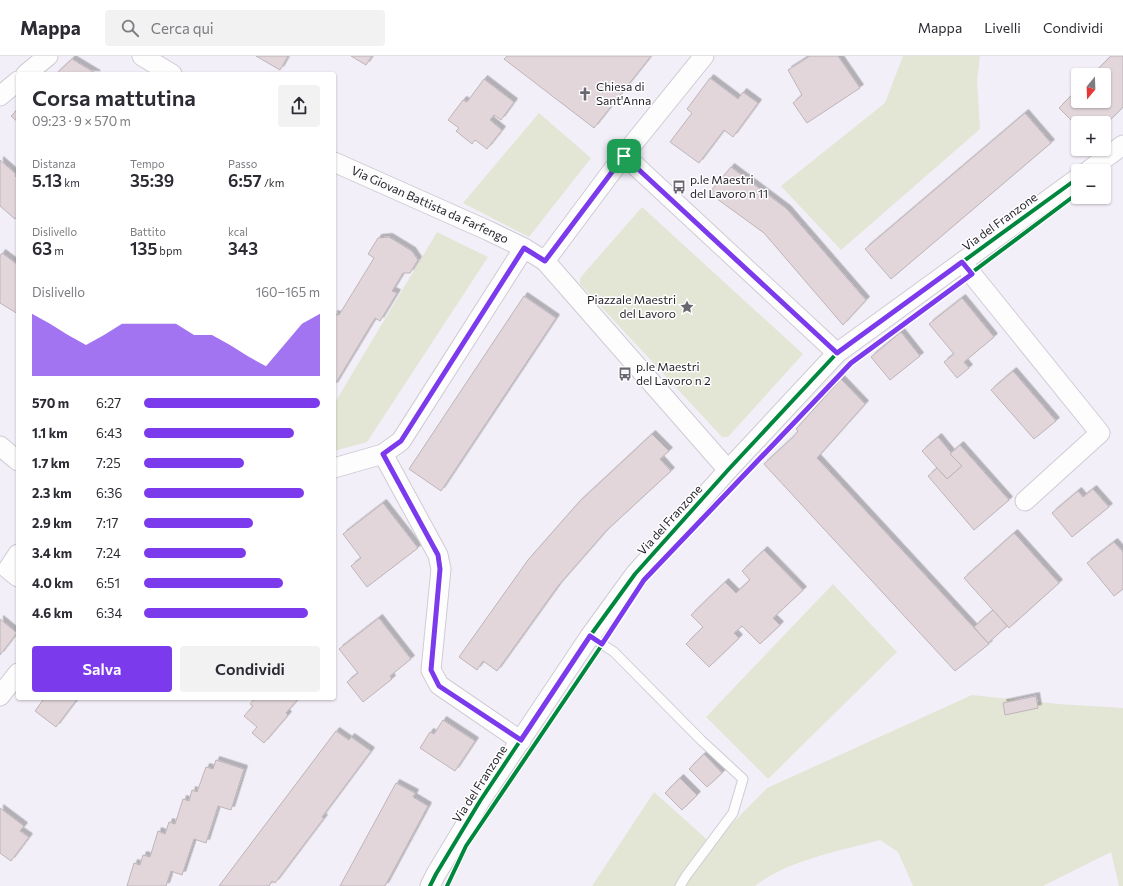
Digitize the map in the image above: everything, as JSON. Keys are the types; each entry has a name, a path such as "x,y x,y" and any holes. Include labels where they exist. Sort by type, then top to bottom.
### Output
{"street":[{"path":"28,72 48,56"},
{"path":"142,56 169,72"},
{"path":"624,156 837,353 728,470 545,261 624,156 704,56"},
{"path":"0,96 16,83"},
{"path":"1097,164 1123,145"},
{"name":"Via Giovan Battista da Farfengo","path":"336,163 524,248 545,261"},
{"name":"Via del Franzone","path":"837,353 1071,183"},
{"path":"336,467 383,454 401,441 524,248"},
{"path":"962,262 1100,433 1025,501"},
{"path":"0,446 16,459"},
{"path":"383,454 438,555 440,569 431,670 439,686 521,740"},
{"name":"Via del Franzone","path":"430,886 480,801 590,636 635,574 728,470"},
{"path":"16,557 8,569 16,576"},
{"path":"0,696 16,676"}],"lane":[{"path":"590,636 614,652 701,740 744,779 733,813 680,886"}],"green space":[{"path":"903,56 980,56 977,81 980,129 841,250 781,186 885,103"},
{"path":"539,113 591,158 529,237 463,203"},
{"path":"642,207 803,354 728,437 722,437 580,284 580,278"},
{"path":"437,232 488,257 367,442 336,450 336,401"},
{"path":"833,584 897,652 768,779 706,717"},
{"path":"972,695 1058,704 1123,708 1123,886 1119,886 1111,852 1043,886 913,886 898,852 880,840 815,857 783,869 755,886 592,886 654,792 712,844 767,788"}],"building":[{"path":"256,56 288,56 280,70"},
{"path":"351,56 372,56 366,65"},
{"name":"Chiesa di Sant'Anna","path":"507,56 651,56 594,128 504,59"},
{"path":"810,56 838,56 860,88 807,123 793,103 802,95 788,70"},
{"path":"1111,56 1123,56 1123,107 1111,119 1111,116 1071,116 1071,120 1059,108 1071,96 1071,108 1111,108 1111,68 1099,68"},
{"path":"72,59 94,72 58,72"},
{"path":"710,78 738,99 743,92 758,103 733,137 724,130 699,163 670,142 692,113 687,109"},
{"path":"484,79 514,102 501,120 494,115 490,120 502,130 487,149 475,140 472,144 456,131 459,128 448,120 463,100 467,102"},
{"path":"16,111 16,120 11,116"},
{"path":"1025,113 1051,143 891,279 865,249"},
{"path":"0,160 16,174 15,219 0,206"},
{"path":"731,167 787,209 866,300 843,325 764,233 709,193"},
{"path":"389,237 412,251 418,260 410,273 403,273 392,291 397,293 380,321 375,318 336,383 336,314 339,315 374,258 368,254 378,238"},
{"path":"2,253 16,264 16,313 0,303 0,256"},
{"path":"524,296 556,318 441,491 409,469"},
{"path":"962,298 994,337 964,362 969,368 957,378 944,362 954,354 929,324"},
{"path":"901,332 920,356 890,380 871,357"},
{"path":"1013,371 1056,421 1034,439 991,390"},
{"path":"841,379 865,404 817,458 989,644 955,671 764,464 793,437 798,431 796,429"},
{"path":"652,434 669,451 660,459 671,471 606,531 558,586 497,671 483,661 477,670 459,657 528,560 579,502"},
{"path":"938,437 962,466 947,479 922,451"},
{"path":"960,445 1009,500 974,530 928,476 937,468 947,479 962,466 950,454"},
{"path":"1093,489 1109,507 1072,537 1052,513 1078,491 1083,497"},
{"path":"383,503 418,548 367,587 351,566 361,558 343,534"},
{"path":"1014,533 1059,583 1009,628 964,578"},
{"path":"1114,542 1123,552 1123,589 1114,596 1087,563"},
{"path":"764,550 803,590 773,618 780,625 760,644 742,626 734,633 739,638 709,667 686,644 703,627 691,615 725,582 736,593 750,580 742,571"},
{"path":"993,610 1007,626 988,643 974,627"},
{"path":"379,618 411,659 390,676 392,679 363,702 347,682 358,673 339,649"},
{"path":"0,619 16,632 16,634 0,655"},
{"path":"1036,696 1038,708 1005,715 1003,703"},
{"path":"43,700 76,700 56,727 35,711"},
{"path":"253,700 297,700 286,713 288,715 264,743 252,733 257,727 244,716 253,706 250,704"},
{"path":"443,720 475,741 455,771 420,748 430,732 434,734"},
{"path":"336,731 349,740 351,737 371,751 322,817 324,818 275,883 272,881 269,886 219,886"},
{"path":"704,754 722,773 707,787 689,769"},
{"path":"216,760 244,769 231,810 218,806 206,843 194,839 182,875 171,871 166,886 127,886 134,863 140,865 143,855 150,857 158,831 165,834 169,822 175,824 183,799 189,801 192,790 197,792 206,767 213,769"},
{"path":"680,778 697,795 682,810 665,793"},
{"path":"396,783 415,793 413,797 428,806 385,886 340,886"},
{"path":"0,808 24,826 20,831 29,837 11,861 0,853"}],"cycle path":[{"path":"430,886 480,801 590,636 635,574 728,470 837,353 1071,183"},
{"path":"447,886 466,846 608,636 644,580 851,363 1071,198"}],"place":[{"name":"Chiesa di Sant'Anna","path":"585,94"},
{"name":"p.le Maestri del Lavoro n 11","path":"679,187"},
{"name":"Piazzale Maestri del Lavoro","path":"687,307"},
{"name":"p.le Maestri del Lavoro n 2","path":"625,374"}],"route":[{"path":"624,156 837,353 962,262 972,274 851,363 644,580 602,644 590,636 521,740 439,686 431,670 440,569 438,555 383,454 401,441 524,248 545,261 624,156"}]}
